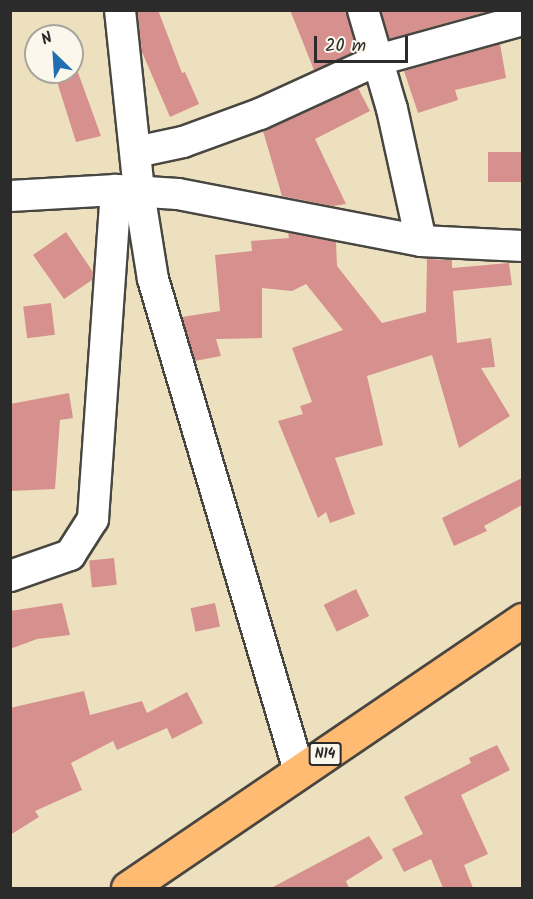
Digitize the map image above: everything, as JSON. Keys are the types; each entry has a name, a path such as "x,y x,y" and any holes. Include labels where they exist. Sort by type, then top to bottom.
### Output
{"main road":[{"name":"N14","path":"128,888 522,620"}],"street":[{"path":"10,576 70,555 93,519 127,191 136,152 120,10"},
{"path":"363,10 378,60 421,241"},
{"path":"136,152 183,142 260,114 378,60 522,20"},
{"path":"127,191 299,771"},
{"path":"10,196 127,191 178,194 421,241 522,246"}],"building":[{"path":"137,10 158,10 182,73 185,72 199,104 170,117 142,52"},
{"path":"290,10 346,10 357,51 314,70"},
{"path":"381,10 492,10 389,39"},
{"path":"500,44 506,78 455,90 458,100 418,113 404,71"},
{"path":"58,84 82,84 101,136 76,142"},
{"path":"358,88 370,111 315,139 346,204 333,206 282,196 263,131"},
{"path":"488,152 522,152 522,182 488,182"},
{"path":"66,232 93,272 92,280 64,299 33,255"},
{"path":"288,233 336,242 337,266 382,323 426,312 427,259 452,260 452,268 509,263 512,285 453,291 457,343 491,338 495,367 481,368 510,416 459,448 432,355 367,376 383,445 335,458 355,514 330,523 326,512 318,518 278,421 303,414 300,406 312,402 292,348 343,330 306,284 292,291 262,288 262,338 216,339 221,356 195,361 182,317 220,311 215,255 252,251 251,241 289,238"},
{"path":"51,303 55,335 27,338 23,306"},
{"path":"69,393 73,418 60,420 55,489 10,491 10,404"},
{"path":"522,478 522,505 484,526 487,531 454,546 442,518"},
{"path":"114,558 117,585 92,587 89,561"},
{"path":"356,589 369,616 337,632 324,605"},
{"path":"62,603 70,635 37,639 10,649 10,611"},
{"path":"215,603 220,626 196,632 191,608"},
{"path":"84,691 90,715 142,701 147,713 187,692 203,723 172,739 167,728 117,750 113,741 71,763 82,790 35,811 39,817 10,835 10,708"},
{"path":"497,745 510,770 461,795 488,854 464,865 473,888 443,888 431,859 404,872 392,849 423,834 404,797 471,763 469,758"},
{"path":"369,836 383,858 346,881 349,888 271,888"}]}
